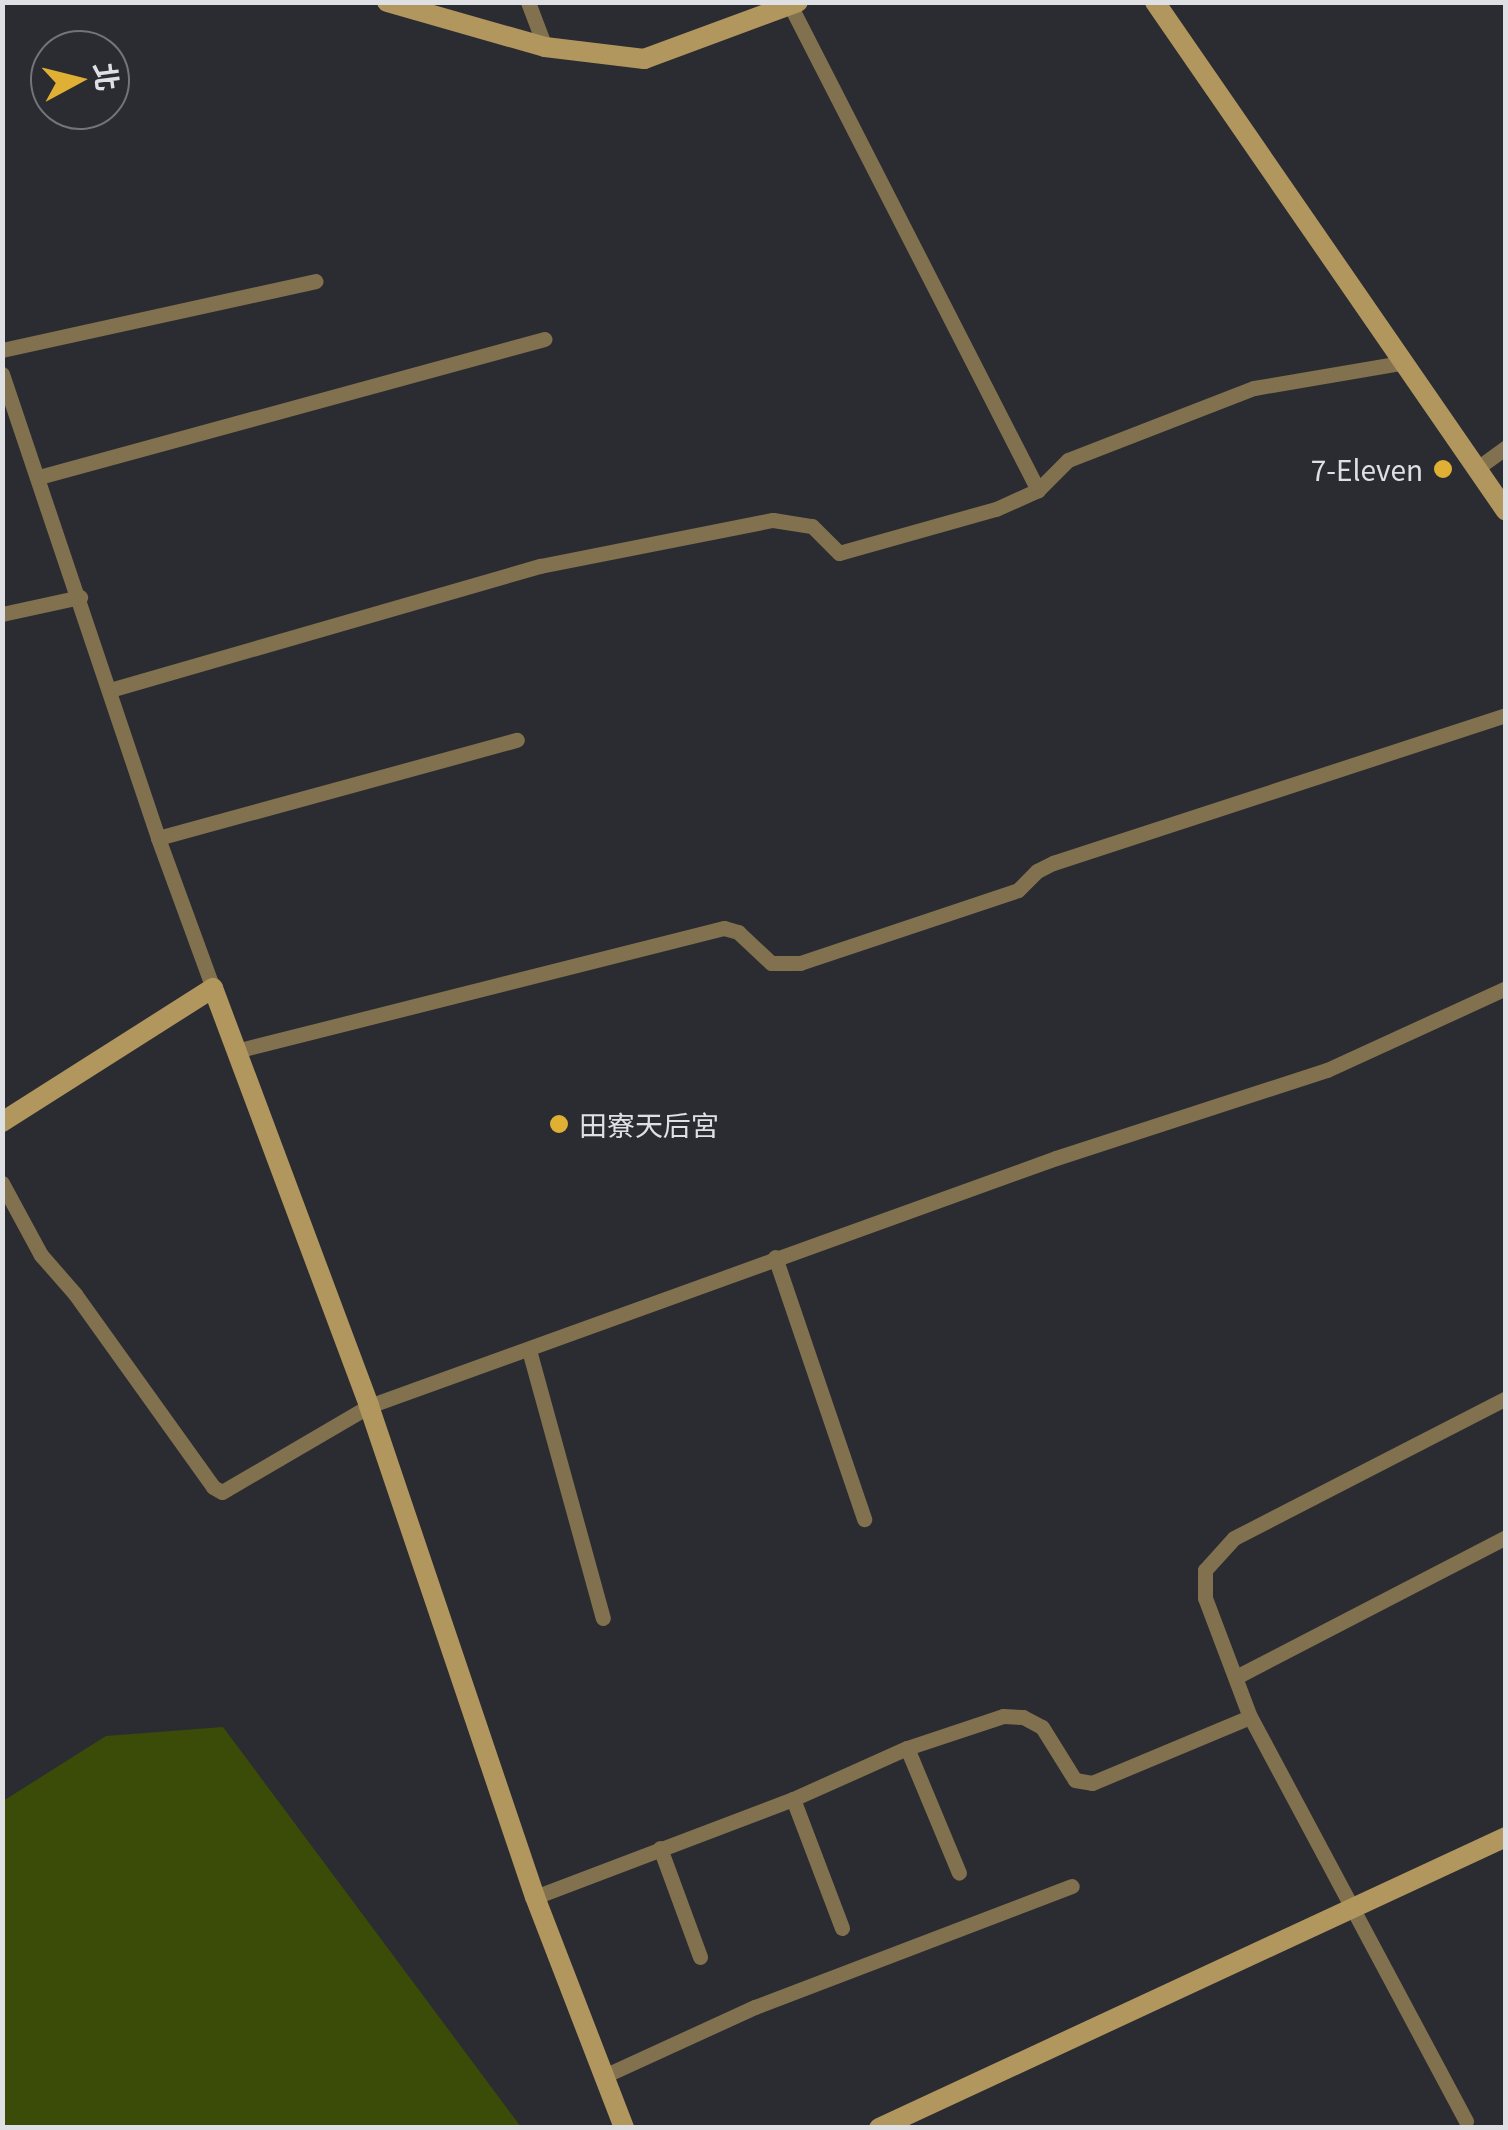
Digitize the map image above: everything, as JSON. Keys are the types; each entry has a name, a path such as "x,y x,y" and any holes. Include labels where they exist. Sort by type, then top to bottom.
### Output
{"street":[{"path":"387,2 545,48 644,60 794,4"},
{"path":"1155,2 1400,363 1506,511"},
{"path":"2,1122 213,988 369,1406 535,1897 624,2128"},
{"path":"880,2128 1354,1904 1506,1837"}],"lane":[{"path":"528,2 545,48"},
{"path":"794,4 1038,490"},
{"path":"2,350 316,280"},
{"path":"39,477 544,339"},
{"path":"110,690 540,566 773,520 812,526 839,553 996,509 1038,490 1068,460 1254,388 1400,363"},
{"path":"2,374 158,838 213,988"},
{"path":"1476,470 1506,447"},
{"path":"2,614 80,598"},
{"path":"236,1051 724,928 738,932 771,963 800,963 1018,890 1037,871 1053,863 1506,715"},
{"path":"158,838 517,740"},
{"path":"2,1183 40,1255 75,1294 214,1487 222,1492 369,1406 775,1257 1327,1070 1506,988"},
{"path":"775,1257 864,1520"},
{"path":"529,1350 604,1618"},
{"path":"1466,2121 1354,1904 1250,1716 1205,1598 1206,1570 1234,1538 1506,1398"},
{"path":"1236,1676 1506,1537"},
{"path":"535,1897 792,1798 908,1748 1004,1716 1022,1717 1042,1727 1075,1780 1092,1783 1250,1716"},
{"path":"908,1748 959,1873"},
{"path":"792,1798 842,1928"},
{"path":"660,1848 700,1957"},
{"path":"604,2076 754,2007 1072,1886"}],"green space":[{"path":"223,1727 521,2127 3,2127 3,1801 106,1736"}],"place":[{"name":"7-Eleven","path":"1443,469"},
{"name":"田寮天后宮","path":"559,1124"}]}
